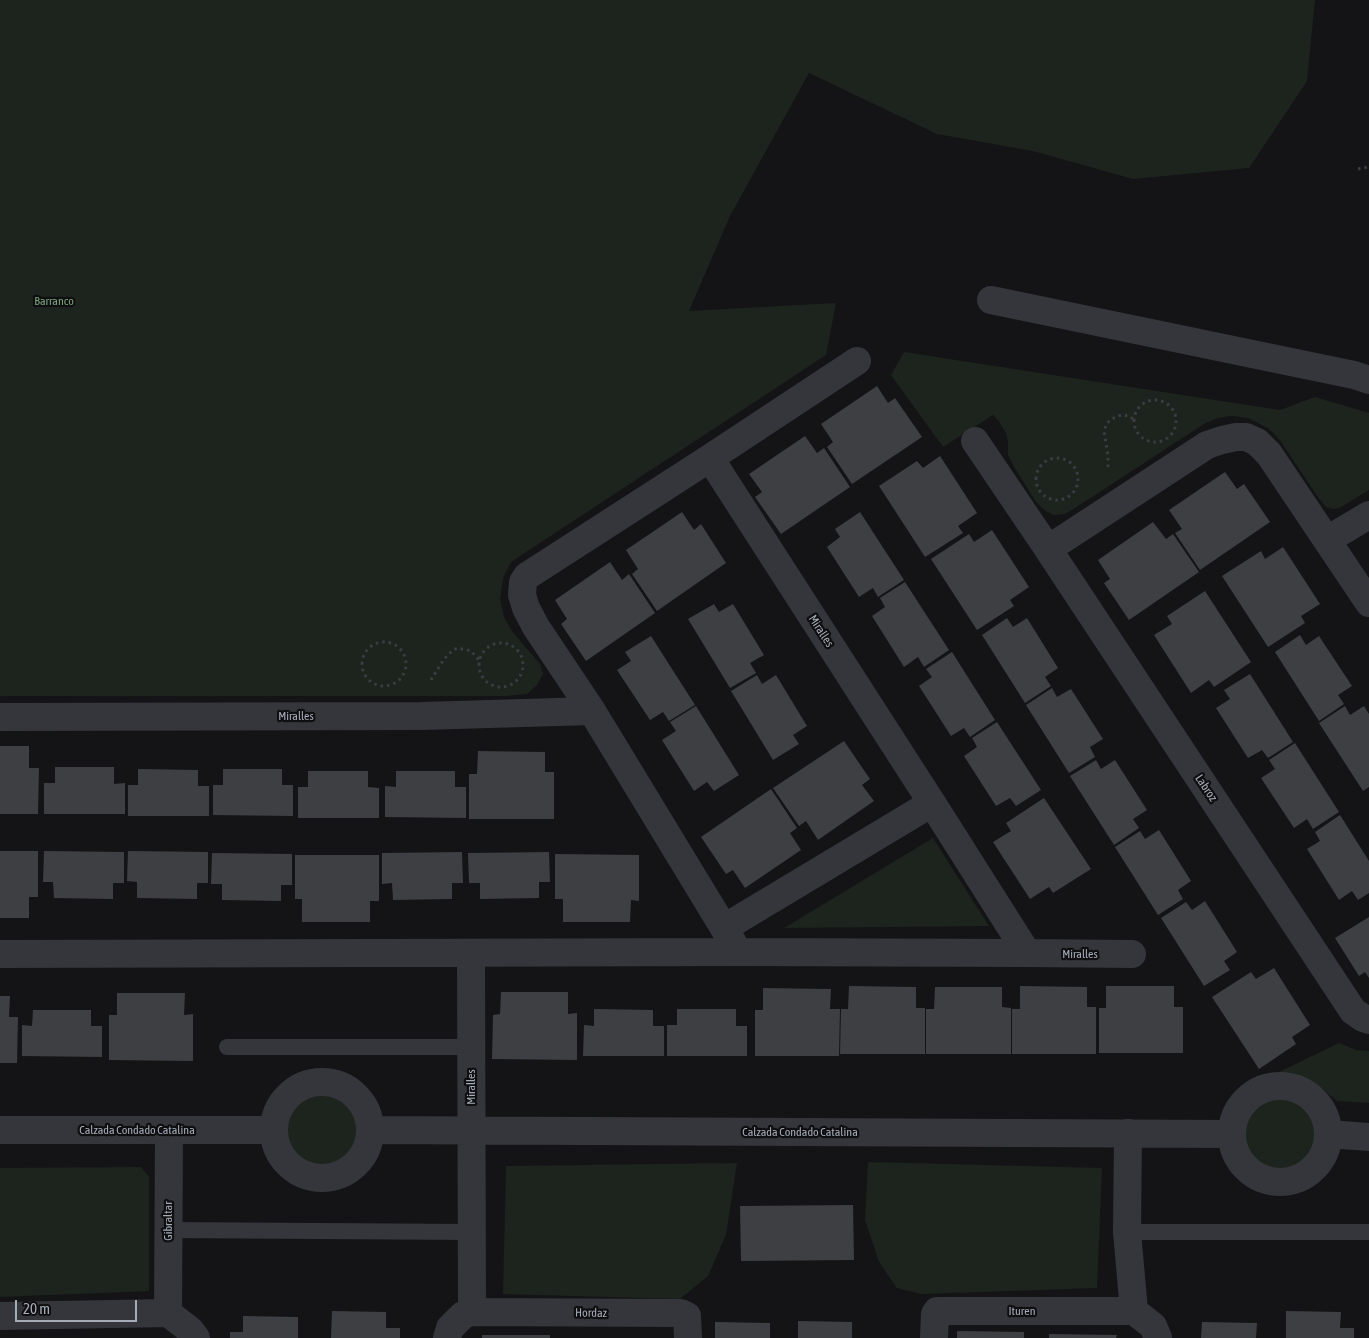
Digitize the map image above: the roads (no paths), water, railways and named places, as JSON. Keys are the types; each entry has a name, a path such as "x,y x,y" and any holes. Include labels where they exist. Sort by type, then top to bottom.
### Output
{"street":[{"path":"991,300 1369,380"},
{"path":"739,952 592,711 536,627 526,608 522,595 523,582 527,576 857,361"},
{"path":"1048,549 1207,446 1236,437 1246,438 1257,442 1269,454 1369,604"},
{"name":"Labroz","path":"975,441 1353,1011 1369,1020"},
{"name":"Miralles","path":"710,458 1027,953"},
{"path":"1327,540 1369,515"},
{"name":"Miralles","path":"0,717 411,716 592,711"},
{"path":"724,928 932,803"},
{"name":"Miralles","path":"0,954 739,952 1132,954"},
{"name":"Miralles","path":"471,953 471,1130"},
{"path":"322,1082 338,1084 353,1093 364,1106 370,1121 370,1138 364,1154 353,1167 339,1176 322,1178 308,1176 294,1170 283,1159 276,1145 274,1130 279,1108 293,1091 307,1084 322,1082"},
{"path":"1280,1086 1295,1088 1308,1095 1319,1106 1326,1119 1328,1134 1325,1149 1318,1163 1308,1174 1294,1180 1279,1183 1264,1180 1251,1174 1240,1163 1233,1149 1231,1134 1234,1119 1241,1105 1252,1094 1265,1088 1280,1086"},
{"name":"Calzada Condado Catalina","path":"0,1130 274,1130"},
{"name":"Gibraltar","path":"168,1130 168,1313"},
{"name":"Calzada Condado Catalina","path":"370,1130 1231,1134"},
{"path":"446,1338 450,1328 463,1315 472,1312 471,1130"},
{"path":"1128,1133 1127,1232 1134,1311 1153,1326 1158,1338"},
{"path":"1328,1134 1369,1136"},
{"name":"Ituren","path":"934,1338 935,1314 937,1311 1134,1311"},
{"name":"Hordaz","path":"472,1312 681,1313 687,1316 688,1338"},
{"path":"0,1316 168,1313 190,1330 196,1338"}],"lane":[{"path":"227,1047 471,1047"},
{"path":"168,1230 471,1232"},
{"path":"1127,1232 1369,1232"}],"park label":[{"name":"Barranco","path":"54,301"}]}
